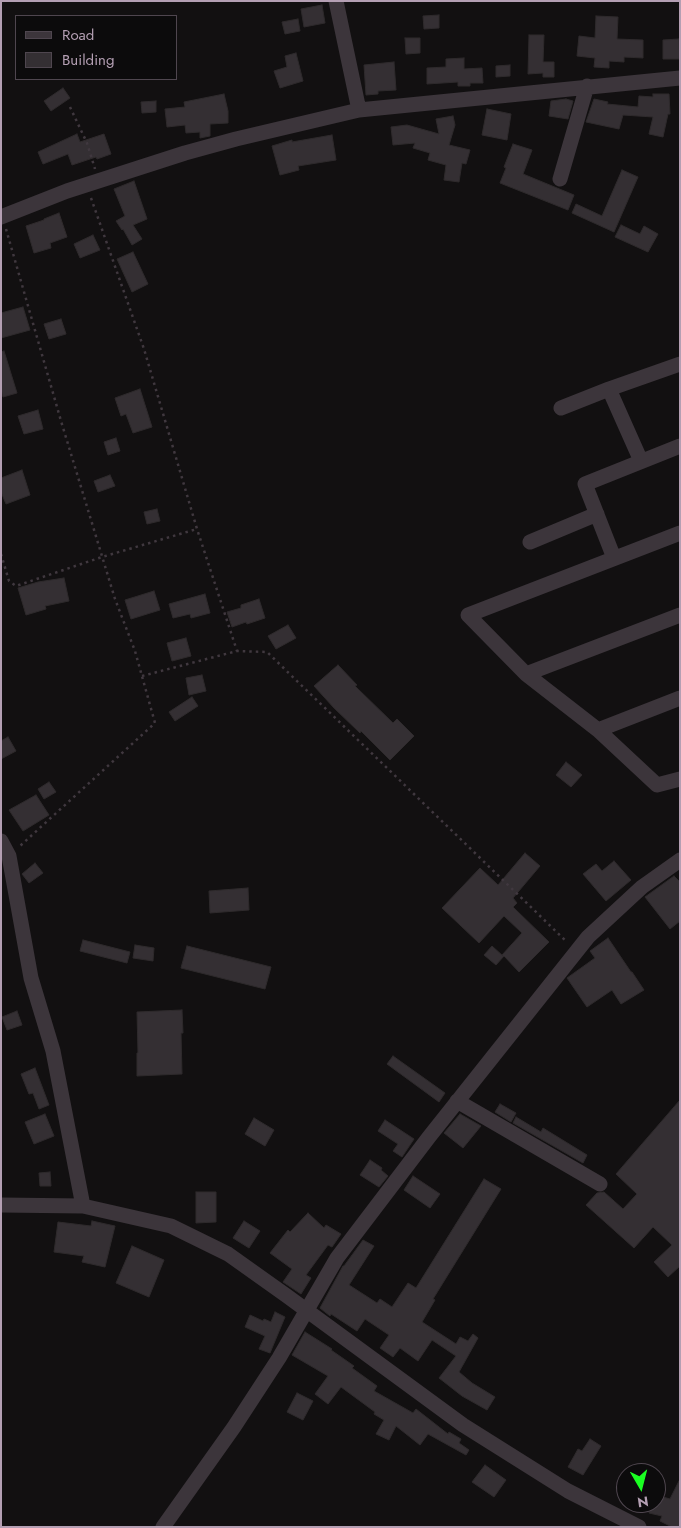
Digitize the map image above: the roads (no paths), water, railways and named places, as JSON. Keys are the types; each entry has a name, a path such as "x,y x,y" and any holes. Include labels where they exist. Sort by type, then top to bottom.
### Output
{"street":[{"path":"336,1 359,110"},
{"path":"2,217 93,182 210,146 359,110 680,78"},
{"path":"560,179 587,86"},
{"path":"561,408 680,364"},
{"path":"609,389 641,462"},
{"path":"614,558 585,484 680,446"},
{"path":"530,542 597,514"},
{"path":"680,533 468,615 526,674 598,730 657,785 680,779"},
{"path":"526,674 680,615"},
{"path":"598,730 680,698"},
{"path":"1,841 9,856 31,978 53,1051 83,1206"},
{"path":"163,1527 239,1420 279,1358 337,1258 457,1101 588,937 642,887 680,860"},
{"path":"457,1101 600,1184"},
{"path":"1,1205 83,1206 171,1226 228,1254 462,1425 568,1491 639,1527"}]}
